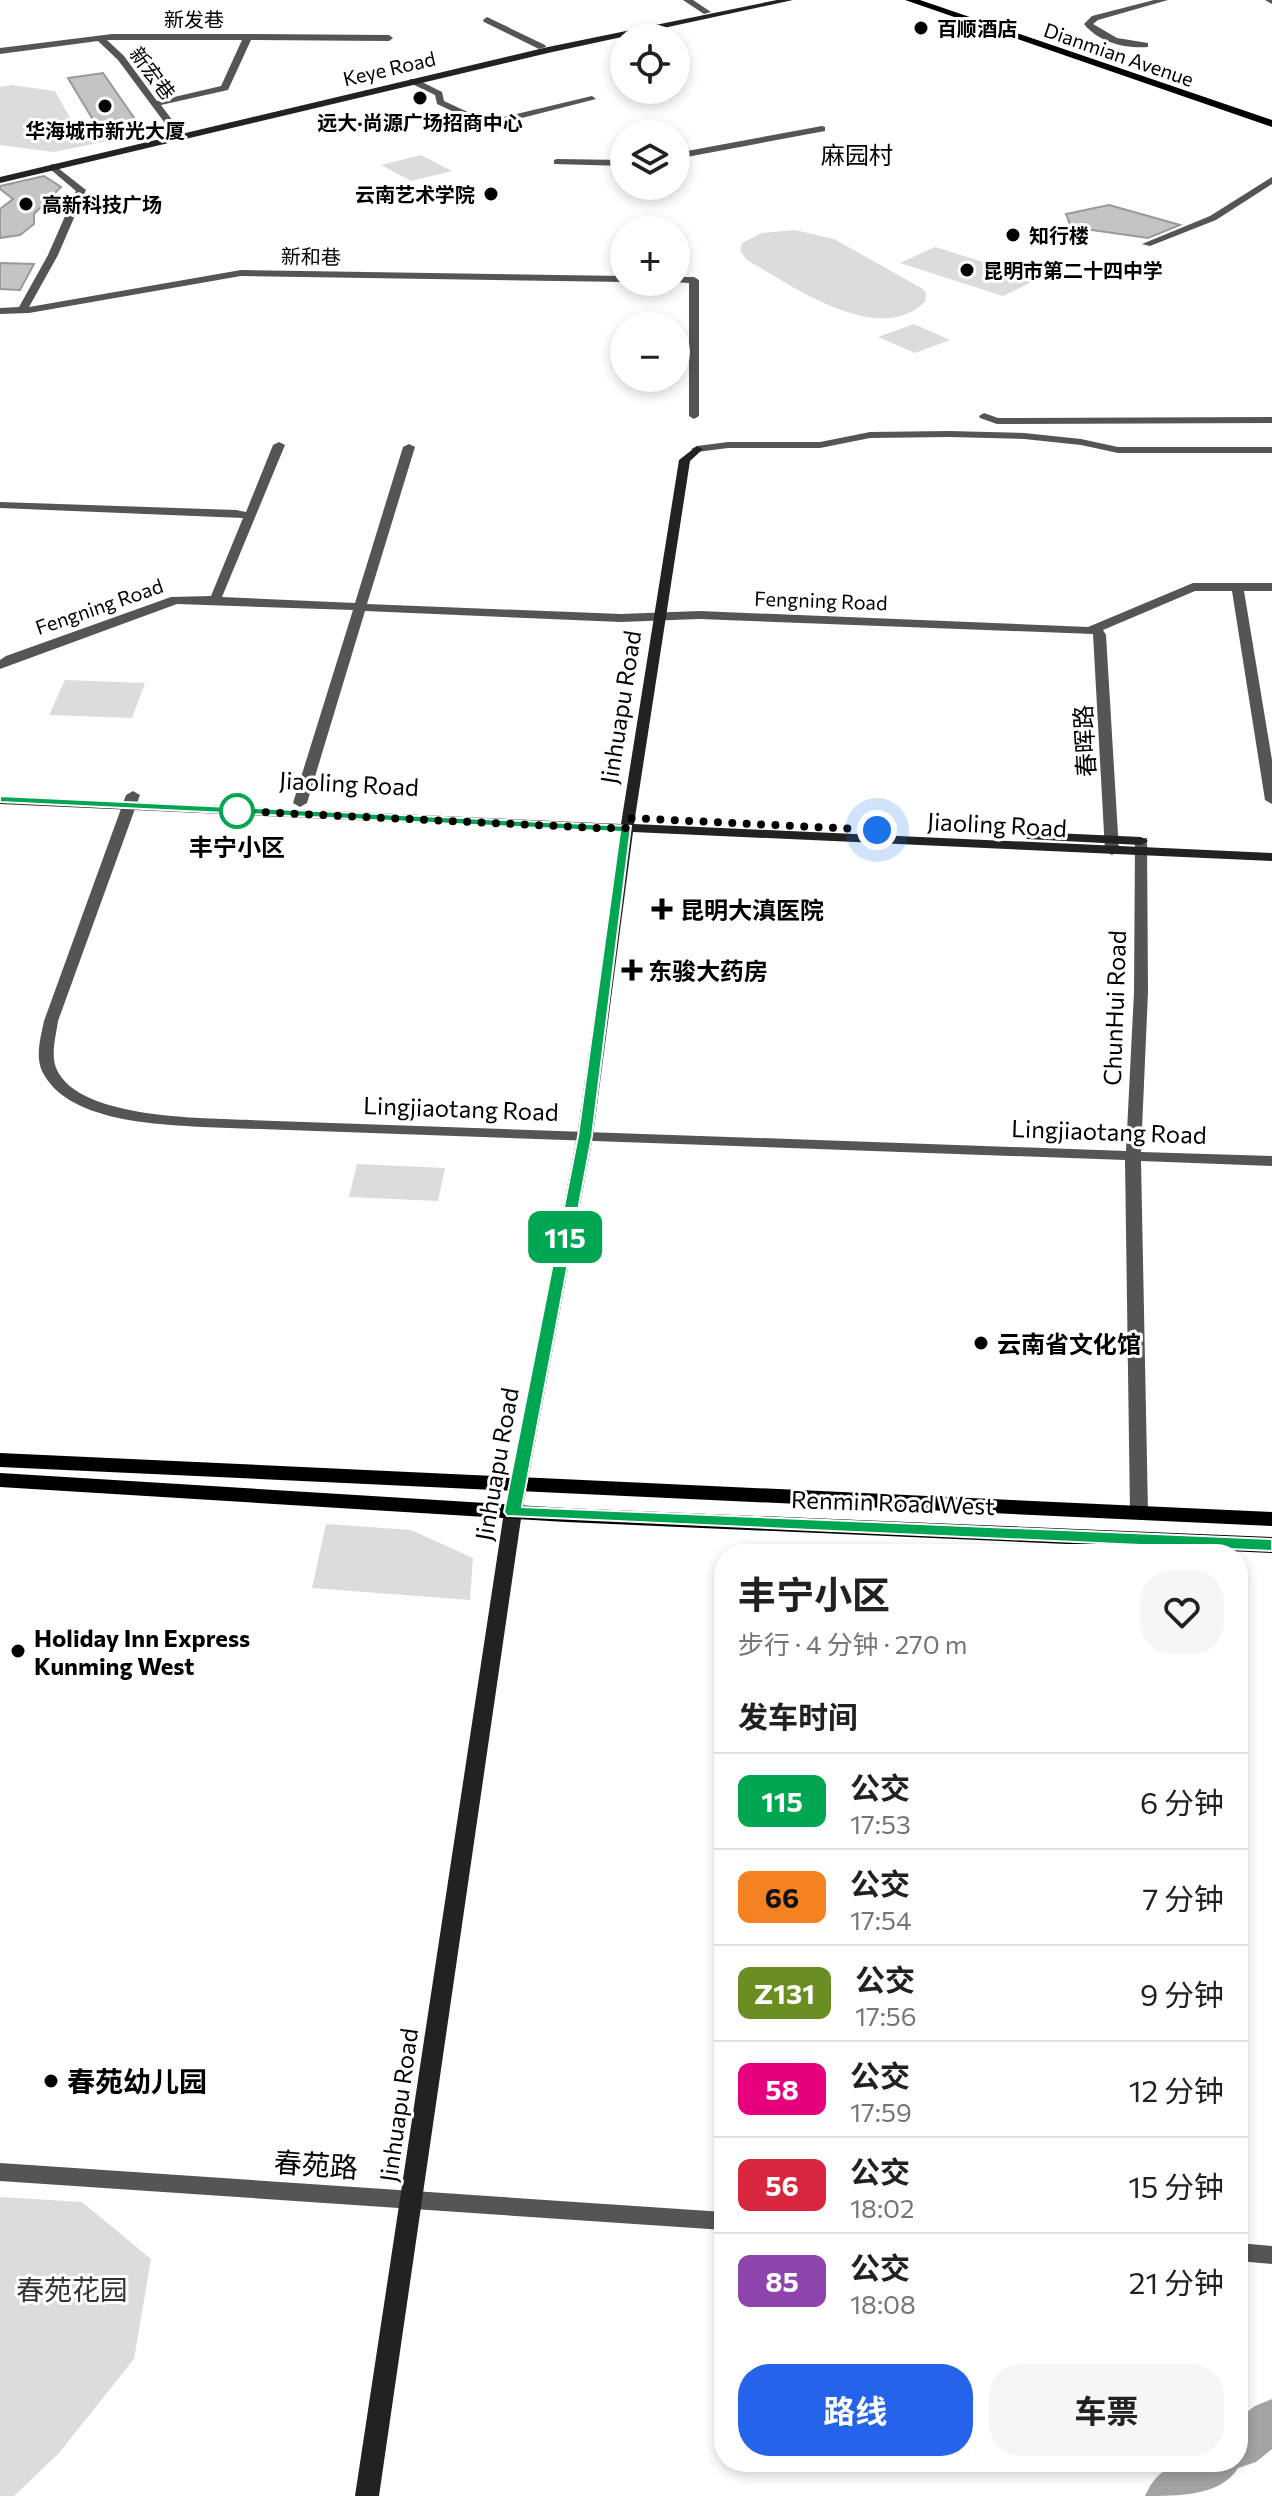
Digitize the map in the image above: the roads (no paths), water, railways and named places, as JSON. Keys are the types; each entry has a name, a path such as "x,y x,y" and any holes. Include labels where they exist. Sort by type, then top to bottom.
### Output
{"main road":[{"name":"Dianmian Avenue","path":"910,0 1272,124"},
{"name":"Dianmian Avenue","path":"935,0 1059,45 1272,115"},
{"name":"Renmin Road West","path":"0,1460 1272,1519"},
{"name":"Renmin Road West","path":"0,1480 513,1512 1272,1545"}],"street":[{"path":"687,0 707,12"},
{"name":"Keye Road","path":"0,178 176,132 542,47 769,0"},
{"name":"Keye Road","path":"0,178 607,36 789,0"},
{"path":"1145,45 1131,44 1097,32 1088,27 1089,22 1164,0"},
{"path":"487,20 542,47"},
{"path":"155,104 225,88 248,37"},
{"name":"新发巷","path":"0,51 99,38 389,38"},
{"name":"新宏巷","path":"99,38 121,58 176,132"},
{"path":"413,81 439,94 440,102 486,124 592,99"},
{"path":"690,153 822,129"},
{"path":"719,147 732,156"},
{"path":"557,162 610,163"},
{"path":"22,311 53,255 81,190 53,167"},
{"path":"1147,244 1213,218 1272,180"},
{"name":"新和巷","path":"0,311 22,311 241,273 610,279"},
{"path":"690,280 694,280 694,416"},
{"path":"984,416 997,421 1272,420"},
{"name":"Jinhuapu Road","path":"367,2496 513,1512 585,1136 628,823 685,460 697,449 728,445 830,444 870,435 1038,437 1118,450 1272,450"},
{"path":"215,600 279,445"},
{"path":"300,803 409,447"},
{"path":"0,505 236,513 251,517"},
{"name":"Fengning Road","path":"0,665 175,600 358,609 660,617 699,615 1097,629 1178,591 1204,586 1272,587"},
{"path":"1237,586 1272,800"},
{"name":"春晖路","path":"1097,629 1100,635 1111,845"},
{"name":"Jiaoling Road","path":"0,789 130,800 1111,845 1272,857"},
{"name":"Jiaoling Road","path":"0,800 300,803 628,823"},
{"name":"Lingjiaotang Road","path":"130,800 51,1021 46,1047 50,1071 59,1083 84,1102 142,1118 1272,1161"},
{"name":"Jiaoling Road","path":"1142,847 1272,847"},
{"name":"ChunHui Road","path":"1139,1512 1133,1157 1141,992 1142,847"},
{"name":"春苑路","path":"0,2172 714,2220"},
{"path":"1248,2253 1272,2255"}],"waterway":[{"path":"1248,2439 1272,2421"},
{"path":"1170,2496 1202,2472"}],"place":[{"name":"百顺酒店","path":"921,28"},
{"name":"远大·尚源广场招商中心","path":"420,98"},
{"name":"华海城市新光大厦","path":"105,106"},
{"name":"云南艺术学院","path":"491,194"},
{"name":"高新科技广场","path":"26,204"},
{"name":"知行楼","path":"1013,235"},
{"name":"昆明市第二十四中学","path":"967,270"},
{"name":"丰宁小区","path":"237,811"},
{"name":"昆明大滇医院","path":"662,909"},
{"name":"东骏大药房","path":"632,970"},
{"name":"云南省文化馆","path":"981,1343"},
{"name":"Holiday Inn Express Kunming West","path":"18,1651"},
{"name":"春苑幼儿园","path":"51,2081"}],"district":[{"name":"麻园村","path":"857,154"}],"park label":[{"name":"春苑花园","path":"72,2289"}]}
